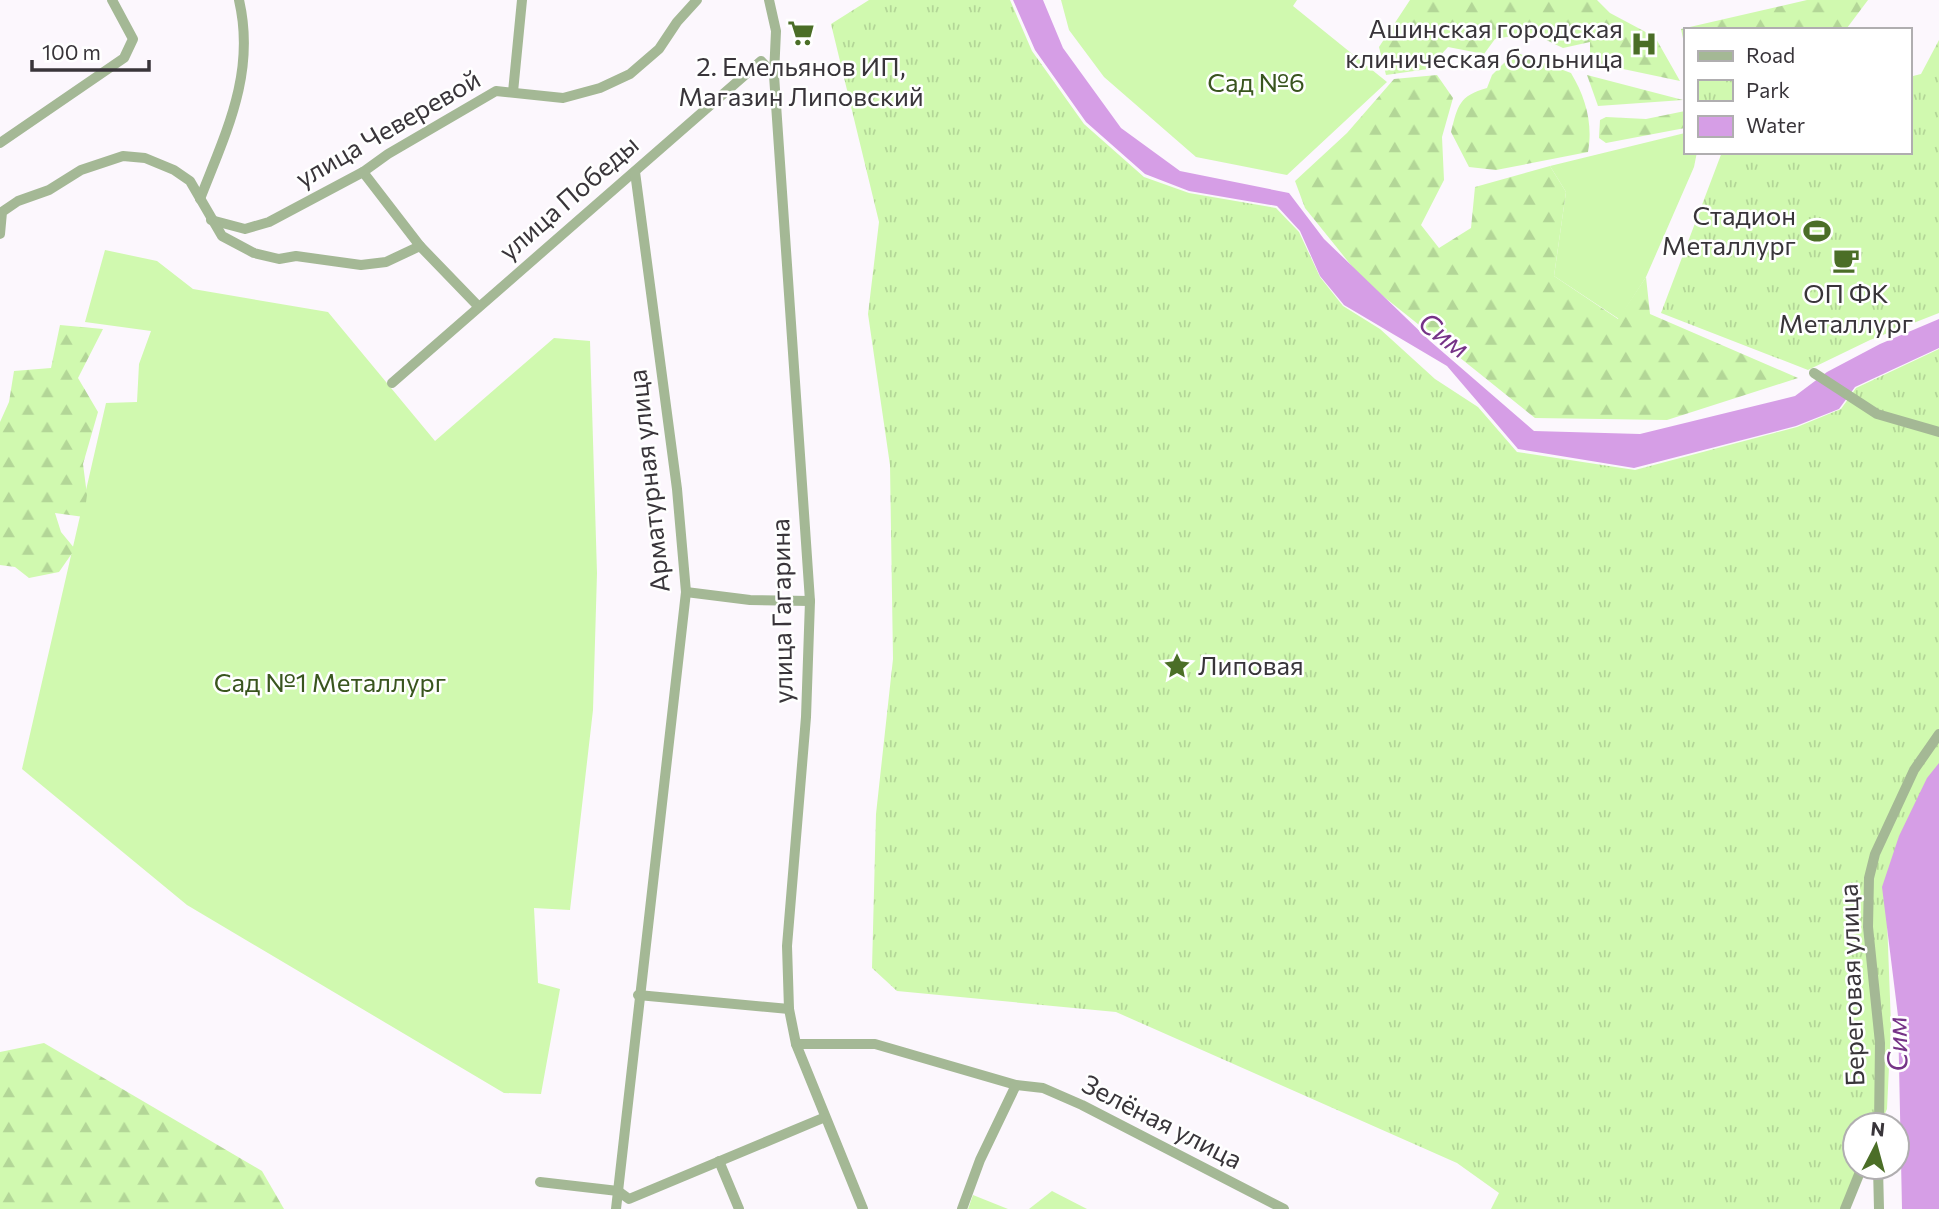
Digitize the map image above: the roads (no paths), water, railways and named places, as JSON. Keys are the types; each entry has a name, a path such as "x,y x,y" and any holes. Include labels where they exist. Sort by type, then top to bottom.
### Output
{"street":[{"path":"0,143 124,58 133,39 112,0"},
{"path":"200,199 233,113 247,56 239,0"},
{"path":"513,92 522,0"},
{"name":"улица Чеверевой","path":"211,220 245,229 269,222 363,172 496,91 563,98 610,84 630,74 659,50 685,12 697,0"},
{"name":"улица Гагарина","path":"769,0 776,31 774,75 810,601 806,717 787,946 789,1009 796,1044 823,1118 863,1209"},
{"name":"улица Победы","path":"392,383 761,61 774,75"},
{"path":"0,234 2,212 18,201 49,190 102,160 123,156 145,158 174,170 190,181 222,236 236,246 279,258 296,256 361,265 386,262 420,246"},
{"path":"363,172 420,246 478,306"},
{"name":"Арматурная улица","path":"616,1209 638,995 686,592 683,542 635,172"},
{"path":"1814,373 1877,414 1939,432"},
{"path":"686,592 750,600 810,601"},
{"name":"Береговая улица","path":"1879,1111 1880,1043 1868,926 1870,878 1875,854 1914,770 1939,734"},
{"path":"638,995 789,1009"},
{"name":"Зелёная улица","path":"796,1044 875,1044 1016,1085 1043,1088 1082,1105 1284,1209"},
{"path":"962,1209 980,1160 1016,1085"},
{"path":"540,1182 618,1191 629,1199 823,1118"},
{"path":"719,1161 739,1209"},
{"path":"1844,1209 1856,1181"},
{"path":"1878,1181 1879,1209"}],"water":[{"path":"1013,0 1043,0 1063,48 1121,128 1180,171 1289,193 1324,239 1430,341 1534,431 1640,434 1795,396 1827,372 1880,344 1939,319 1939,348 1855,387 1839,409 1796,426 1634,468 1518,449 1447,366 1344,305 1320,276 1300,231 1277,206 1189,191 1145,174 1086,122 1035,50"},
{"path":"1939,763 1939,1209 1902,1209 1901,1181 1911,1181 1911,1111 1900,1111 1898,1016 1882,887 1899,836 1927,778"}],"place":[{"name":"2. Емельянов ИП, Магазин Липовский","path":"801,33"},
{"name":"Ашинская городская клиническая больница","path":"1644,44"},
{"name":"Стадион Металлург","path":"1817,231"},
{"name":"ОП ФК Металлург","path":"1846,260"},
{"name":"Липовая","path":"1177,666"}],"park label":[{"name":"Сад №6","path":"1256,83"},
{"name":"Сад №1 Металлург","path":"330,683"}],"water label":[{"name":"Сим","path":"1444,335"},
{"name":"Сим","path":"1897,1044"}]}
